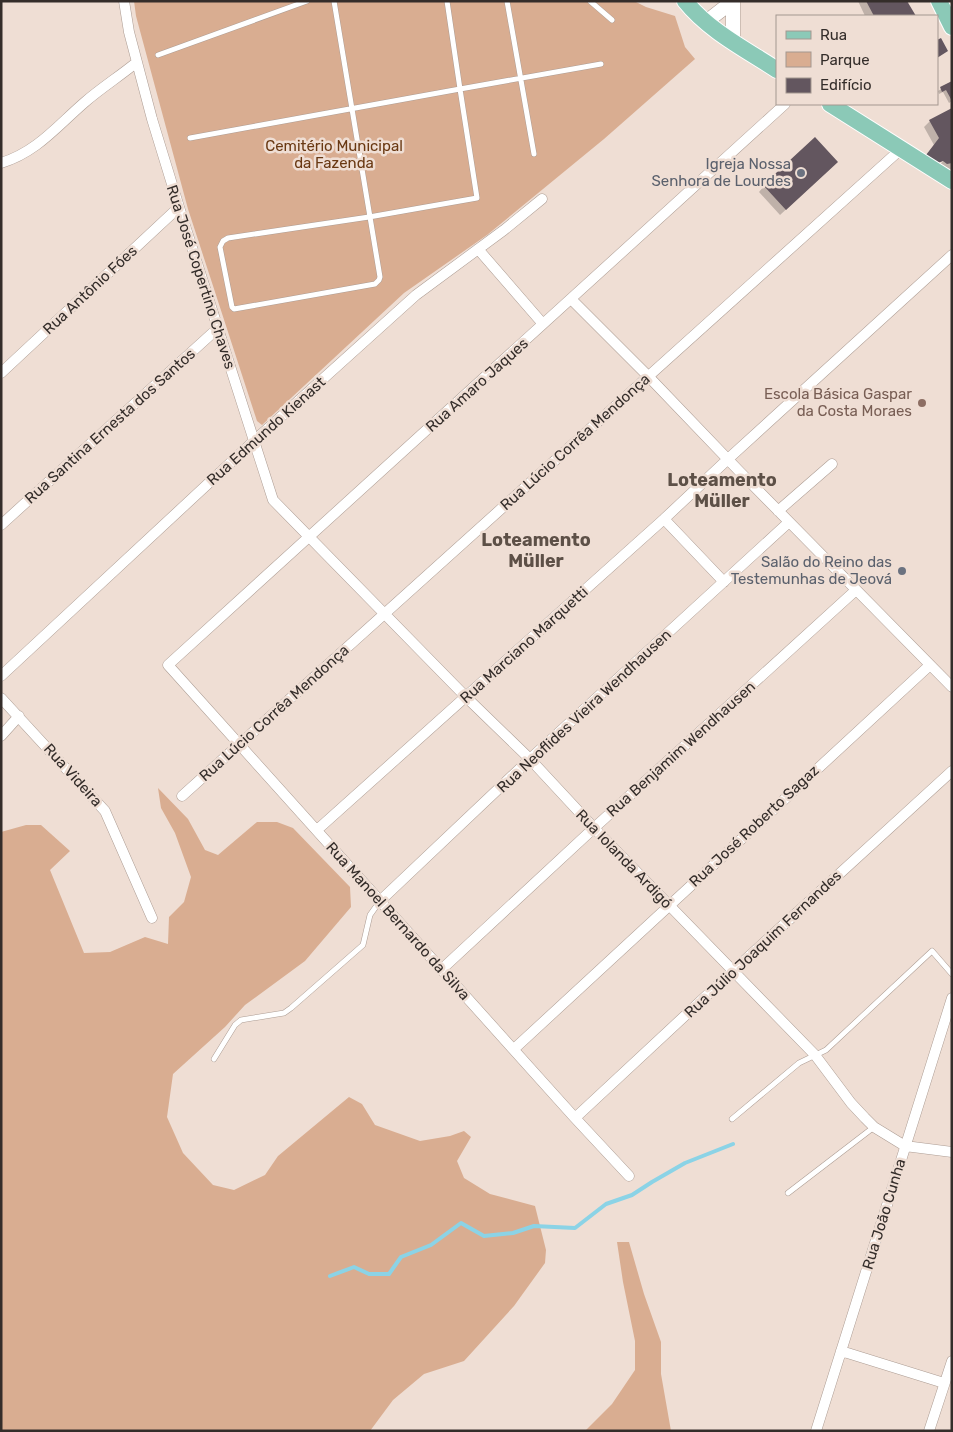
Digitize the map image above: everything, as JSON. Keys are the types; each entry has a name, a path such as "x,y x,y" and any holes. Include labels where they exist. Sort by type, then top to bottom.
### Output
{"main road":[{"path":"685,1 706,22 776,69"},
{"path":"706,22 733,1"},
{"path":"733,1 733,42"},
{"path":"944,3 952,27"},
{"path":"832,105 952,181"}],"street":[{"name":"Rua José Copertino Chaves","path":"124,1 126,19 137,62 178,207 273,500 309,537"},
{"path":"1,163 26,153 38,145 85,102 137,62"},
{"name":"Rua Amaro Jaques","path":"168,665 784,105"},
{"name":"Rua Lúcio Corrêa Mendonça","path":"182,796 901,148"},
{"name":"Rua Edmundo Kienast","path":"1,676 254,441 426,287 542,199"},
{"name":"Rua Antônio Fóes","path":"1,373 178,207"},
{"path":"478,249 543,324"},
{"name":"Rua Marciano Marquetti","path":"316,830 664,519 952,255"},
{"path":"571,299 952,687"},
{"name":"Rua Santina Ernesta dos Santos","path":"1,525 218,328"},
{"path":"778,511 832,464"},
{"path":"664,519 724,582"},
{"name":"Rua Neoflides Vieira Wendhausen","path":"380,901 530,759 789,522"},
{"name":"Rua Iolanda Ardigó","path":"309,537 466,697 530,759 594,828 814,1055 851,1103 874,1127 905,1146 952,1152"},
{"name":"Rua Benjamim Wendhausen","path":"442,969 856,590"},
{"name":"Rua Manoel Bernardo da Silva","path":"168,665 629,1176"},
{"name":"Rua José Roberto Sagaz","path":"514,1049 930,665"},
{"name":"Rua Videira","path":"1,698 105,811 152,918"},
{"path":"1,736 19,716"},
{"name":"Rua Júlio Joaquim Fernandes","path":"576,1118 733,971 952,771"},
{"name":"Rua João Cunha","path":"816,1431 952,998"},
{"path":"841,1351 944,1383"},
{"path":"929,1431 952,1361"}],"lane":[{"path":"158,56 307,1"},
{"path":"334,1 369,217 380,277 377,283 234,310 220,246 228,238 369,217 477,198 447,1"},
{"path":"507,1 534,154"},
{"path":"590,1 612,20"},
{"path":"190,138 601,64"},
{"path":"214,1060 235,1025 241,1020 284,1013 363,945 370,915 380,901"},
{"path":"732,1119 798,1063 826,1050 932,951 952,974"},
{"path":"788,1193 874,1127"}],"green space":[{"name":"Cemitério Municipal da Fazenda","path":"134,1 634,1 646,7 675,16 685,47 695,59 604,139 487,235 404,293 262,425 257,421 188,209 136,16"},
{"path":"158,788 188,819 205,850 218,855 257,822 277,822 293,828 350,887 351,907 305,961 245,1005 225,1027 173,1074 167,1117 183,1153 213,1185 234,1190 265,1175 278,1156 349,1097 362,1104 375,1125 420,1141 450,1136 464,1131 471,1137 457,1161 464,1178 490,1194 535,1206 546,1250 545,1263 514,1306 464,1361 424,1374 393,1400 370,1431 1,1431 1,832 26,825 41,825 70,851 50,870 84,953 110,952 145,937 168,944 169,917 184,902 191,877 175,833 161,808"},
{"path":"617,1242 629,1242 644,1294 661,1342 661,1374 671,1431 585,1431 612,1404 635,1370 635,1341"}],"building":[{"path":"866,1 907,1 915,15 873,15"},
{"path":"941,38 948,51 938,57 938,40"},
{"path":"952,81 952,101 946,90 942,92 940,87"},
{"path":"952,108 952,163 947,164 943,161 938,163 926,155 939,138 929,120"},
{"name":"Igreja Nossa Senhora de Lourdes","path":"815,137 838,162 786,210 763,185"}],"waterway":[{"path":"330,1276 354,1267 369,1274 389,1274 401,1257 431,1245 461,1223 484,1236 513,1233 534,1226 575,1228 606,1204 632,1195 685,1163 733,1144"}],"place":[{"name":"Igreja Nossa Senhora de Lourdes","path":"801,173"},
{"name":"Escola Básica Gaspar da Costa Moraes","path":"922,403"},
{"name":"Salão do Reino das Testemunhas de Jeová","path":"902,571"}],"district":[{"name":"Loteamento Müller","path":"722,490"},
{"name":"Loteamento Müller","path":"536,550"}]}
